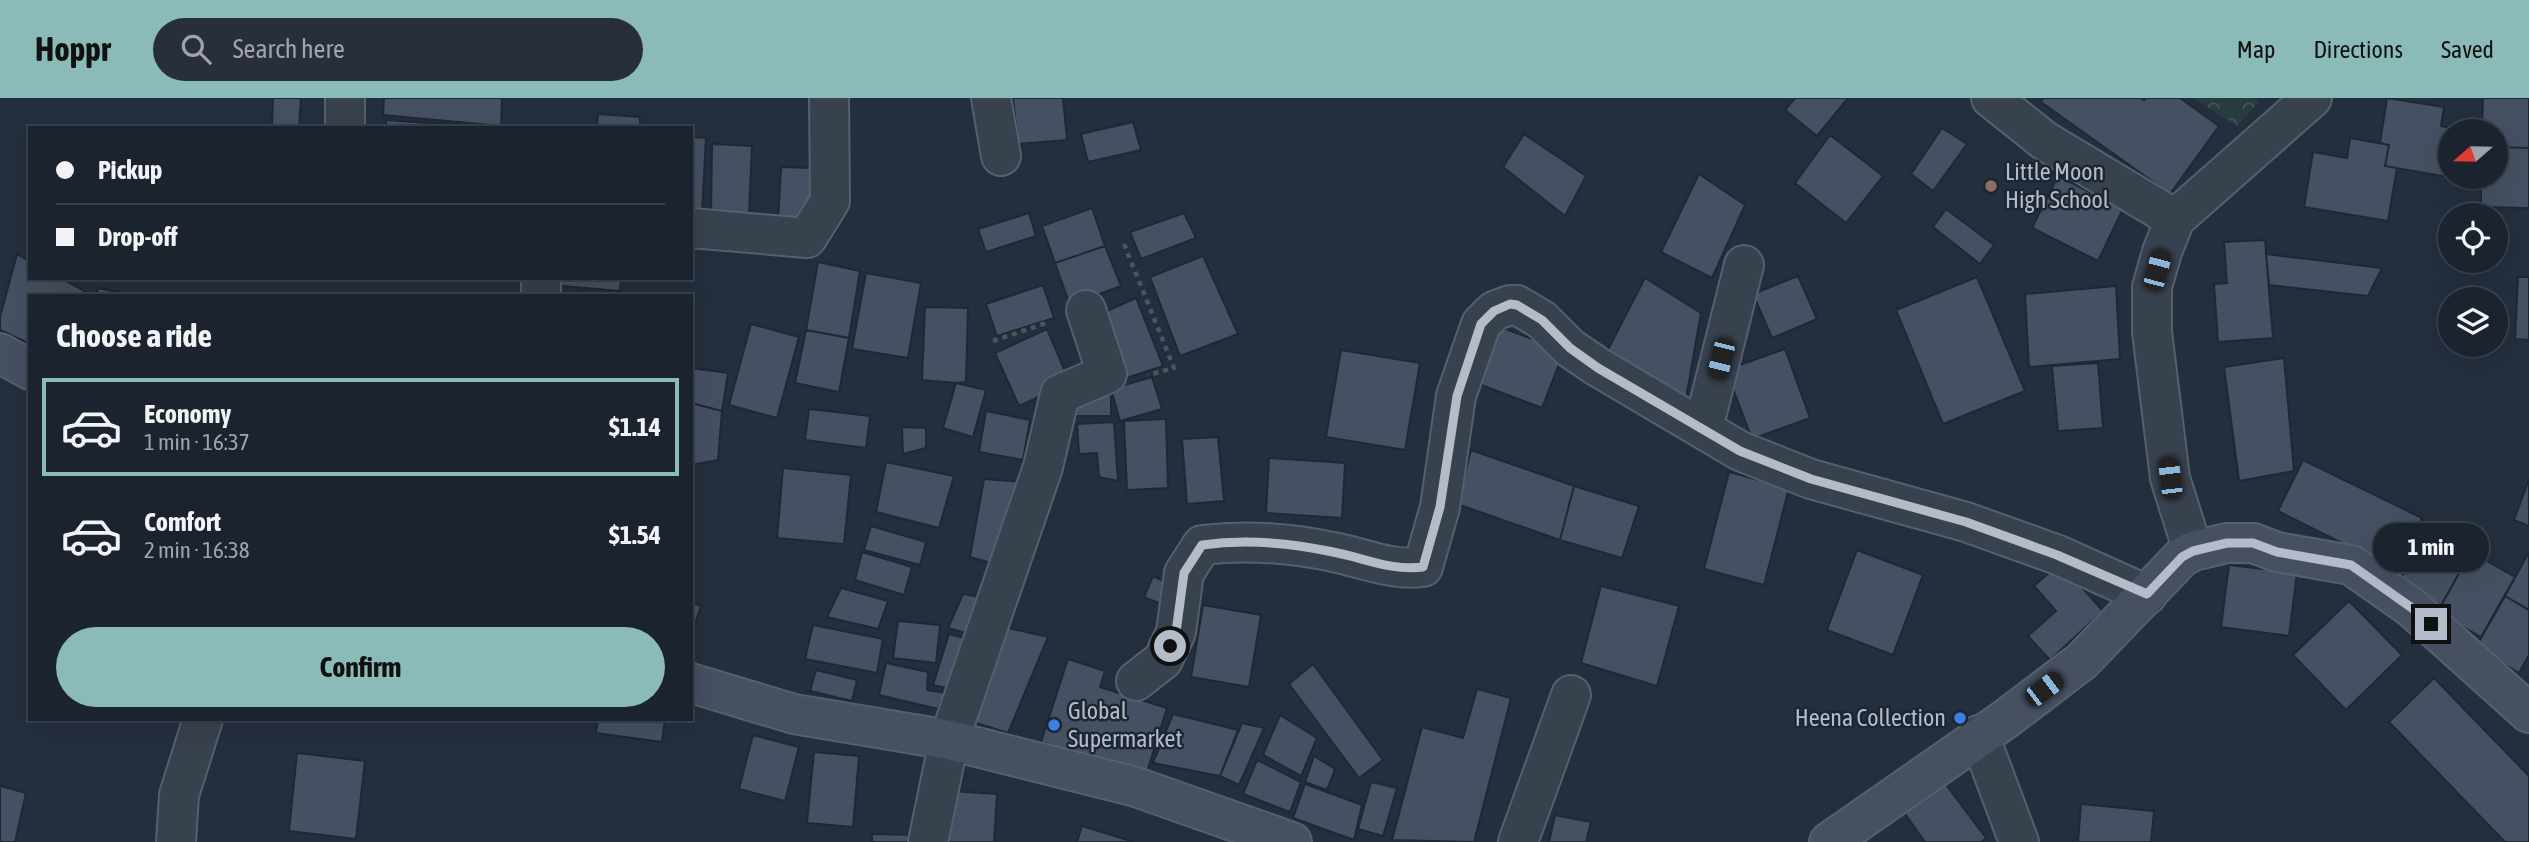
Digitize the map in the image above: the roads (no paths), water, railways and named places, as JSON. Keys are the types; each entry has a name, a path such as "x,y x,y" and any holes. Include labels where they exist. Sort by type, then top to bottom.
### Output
{"main road":[{"path":"0,353 28,369"},
{"path":"1829,842 2007,718 2082,661 2182,557 2193,551 2227,543 2253,543 2277,552 2351,565 2412,608 2529,713"},
{"path":"693,684 794,714 949,740 1136,787 1292,842"}],"street":[{"path":"345,98 345,126"},
{"path":"693,228 807,238 830,201 828,98"},
{"path":"991,98 1001,156"},
{"path":"1991,98 2045,141 2175,219"},
{"path":"2193,551 2170,478 2152,332 2152,287 2175,219 2312,98"},
{"path":"1703,429 1744,265"},
{"path":"1136,681 1163,660 1176,632 1184,573 1202,545 1235,541 1331,551 1403,569 1423,567 1440,507 1457,396 1481,324 1494,311 1517,305 1542,320 1570,348 1598,368 1740,451 1811,479 1966,522 2057,555 2147,594"},
{"path":"928,842 949,740 1043,467 1060,394 1107,374 1086,310"},
{"path":"1518,842 1572,695"},
{"path":"176,842 179,795 202,721"},
{"path":"1979,735 2019,842"}],"place":[{"name":"Little Moon High School","path":"1991,186"},
{"name":"Heena Collection","path":"1960,718"},
{"name":"Global Supermarket","path":"1054,725"}]}
